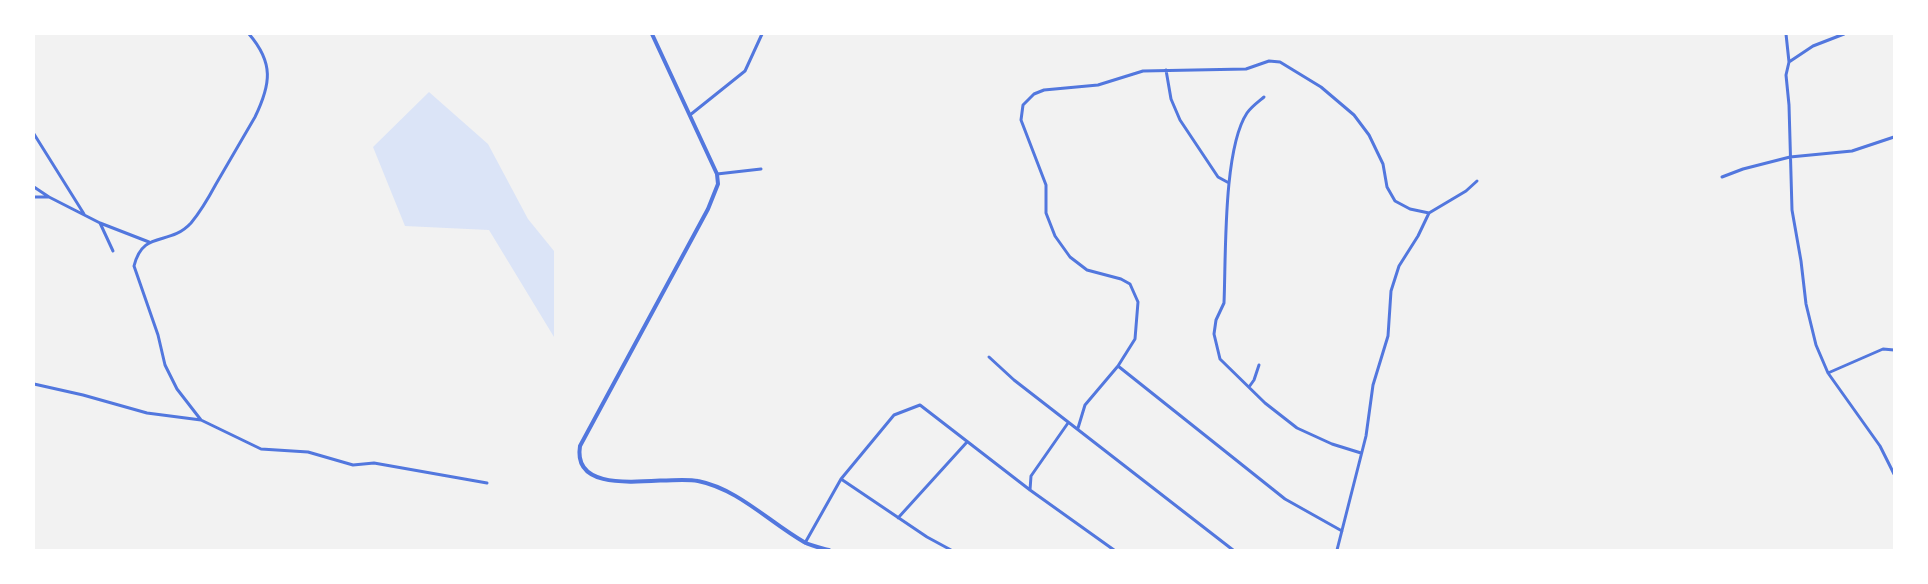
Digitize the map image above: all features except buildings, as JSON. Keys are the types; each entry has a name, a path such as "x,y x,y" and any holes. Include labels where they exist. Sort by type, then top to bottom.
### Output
{"street":[{"path":"34,187 49,197 100,223 149,242 159,241 180,233 192,222 206,202 256,117 266,87 268,69 266,58 249,34"},
{"path":"652,34 717,174 718,184 708,209 580,446 579,457 582,468 592,476 615,481 696,480 722,489 805,543 829,550"},
{"path":"690,115 745,71 762,34"},
{"path":"1786,34 1789,62 1786,75 1789,105 1792,210 1806,304 1816,345 1828,372 1880,446 1894,474"},
{"path":"1789,62 1813,46 1844,34"},
{"path":"1078,428 1085,405 1118,366 1135,339 1138,302 1130,284 1121,279 1087,270 1070,257 1055,236 1046,213 1046,185 1022,120 1023,105 1034,94 1044,90 1098,85 1143,71 1246,69 1269,61 1280,62 1321,87 1354,115 1369,135 1383,164 1387,186 1395,201 1410,209 1429,213"},
{"path":"1166,70 1172,99 1180,120 1218,177 1229,183"},
{"path":"1264,97 1247,113 1235,142 1229,183 1224,303 1216,320 1214,334 1220,359 1265,404 1297,428 1332,444 1362,453"},
{"path":"34,134 84,215"},
{"path":"1722,178 1742,169 1790,157 1852,152 1894,137"},
{"path":"717,174 761,169"},
{"path":"1337,550 1366,436 1373,385 1388,336 1391,292 1399,266 1418,236 1429,213 1466,191 1477,181"},
{"path":"34,197 49,197"},
{"path":"100,223 113,251"},
{"path":"139,238 143,246"},
{"path":"149,242 143,246 134,266 158,335 165,365 177,390 201,420"},
{"path":"1828,372 1884,349 1894,350"},
{"path":"988,357 1068,423 1078,428 1233,550"},
{"path":"1249,387 1254,380 1259,365"},
{"path":"1118,366 1285,499 1342,531"},
{"path":"34,384 148,413 201,420 261,449 308,452 353,465 374,463 487,483"},
{"path":"805,543 841,479 894,415 920,406 1030,490 1114,550"},
{"path":"1030,490 1030,476 1068,423"},
{"path":"898,518 967,442"},
{"path":"841,479 927,537 951,550"},
{"path":"810,550 812,545"}],"shaded area":[{"path":"429,92 488,144 528,219 554,251 554,337 489,230 405,226 373,147"}]}
